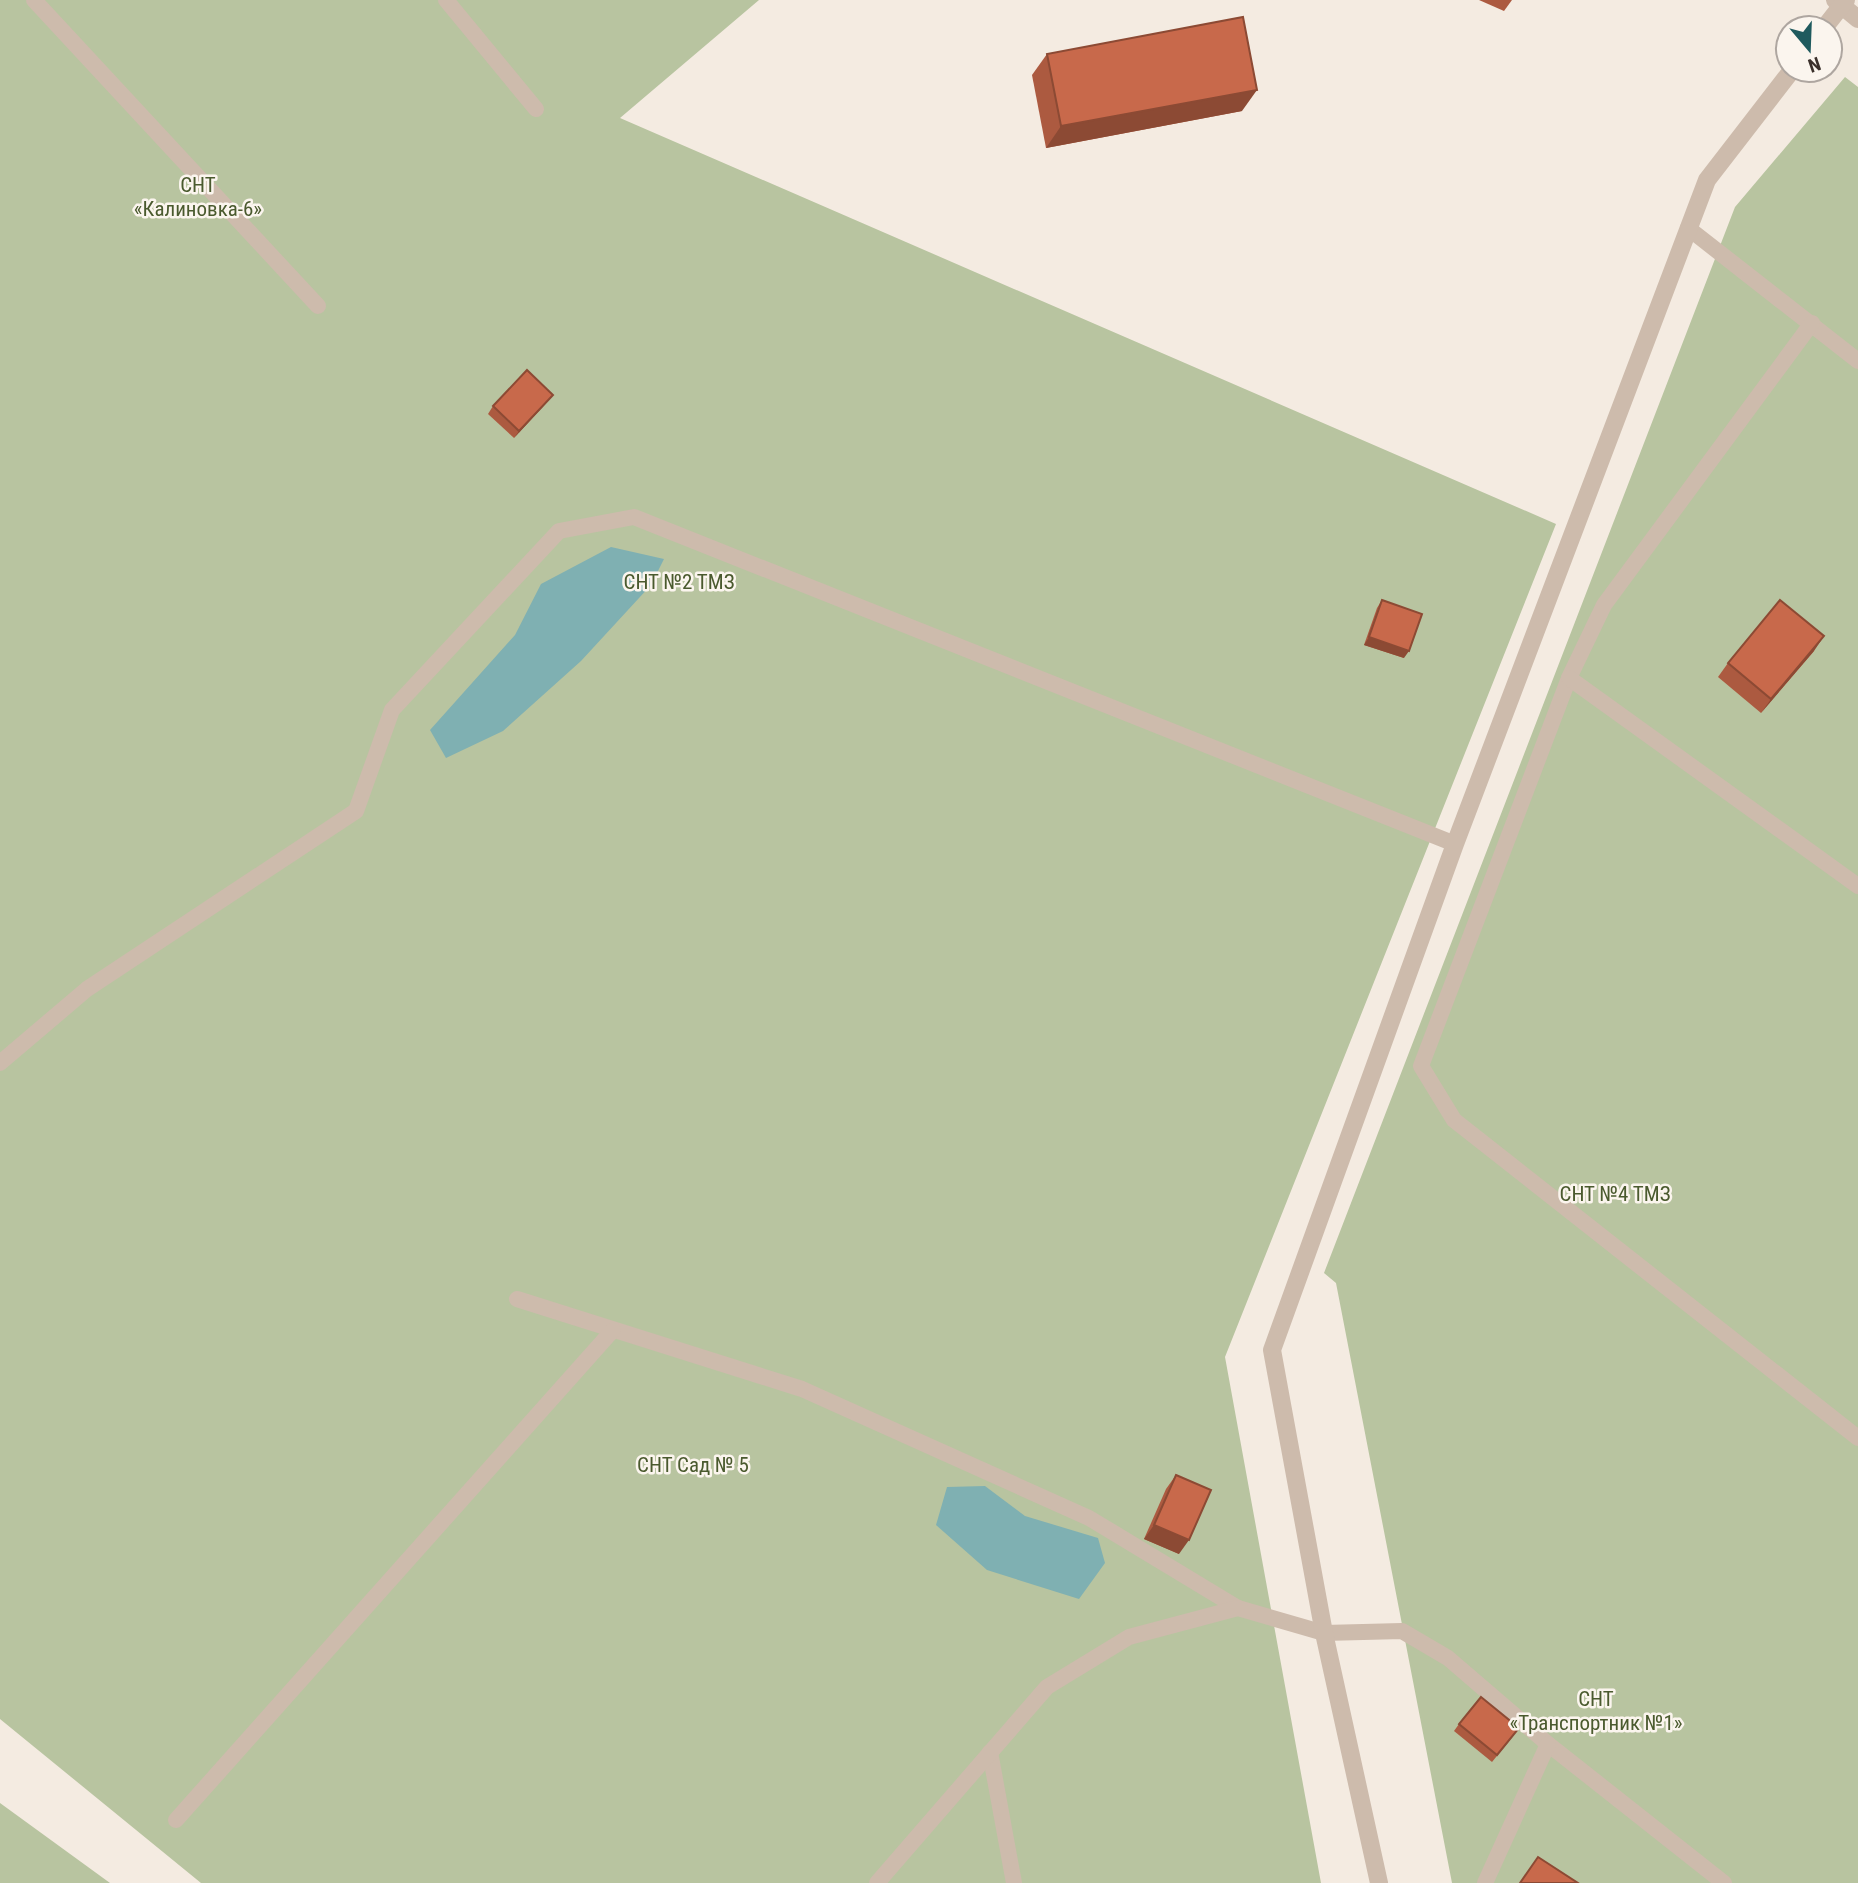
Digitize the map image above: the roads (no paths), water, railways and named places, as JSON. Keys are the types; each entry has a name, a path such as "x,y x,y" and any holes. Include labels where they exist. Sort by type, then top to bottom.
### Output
{"street":[{"path":"1841,2 1858,19"},
{"path":"1379,1883 1324,1633 1272,1350 1455,844 1707,180 1781,84"}],"lane":[{"path":"34,0 318,306"},
{"path":"446,0 536,109"},
{"path":"1688,228 1858,360"},
{"path":"1812,323 1604,605 1569,678 1421,1066 1454,1120 1858,1438"},
{"path":"0,1063 87,989 356,811 392,710 559,531 634,516 1455,844"},
{"path":"1569,678 1858,886"},
{"path":"517,1299 802,1389 1089,1518 1238,1608 1324,1633 1402,1631 1448,1658 1548,1744 1724,1883"},
{"path":"176,1820 613,1330"},
{"path":"877,1883 1047,1687 1129,1637 1238,1608"},
{"path":"1485,1883 1548,1744"},
{"path":"990,1752 1014,1883"}],"water":[{"path":"611,547 664,559 651,585 581,661 503,731 446,758 430,730 515,635 541,584"},
{"path":"985,1486 1025,1516 1098,1538 1105,1563 1079,1599 987,1570 936,1525 947,1487"}],"park label":[{"name":"СНТ «Калиновка-6»","path":"198,197"},
{"name":"СНТ №2 ТМЗ","path":"679,582"},
{"name":"СНТ №4 ТМЗ","path":"1615,1194"},
{"name":"СНТ Сад № 5","path":"693,1465"},
{"name":"СНТ «Транспортник №1»","path":"1596,1711"}]}
